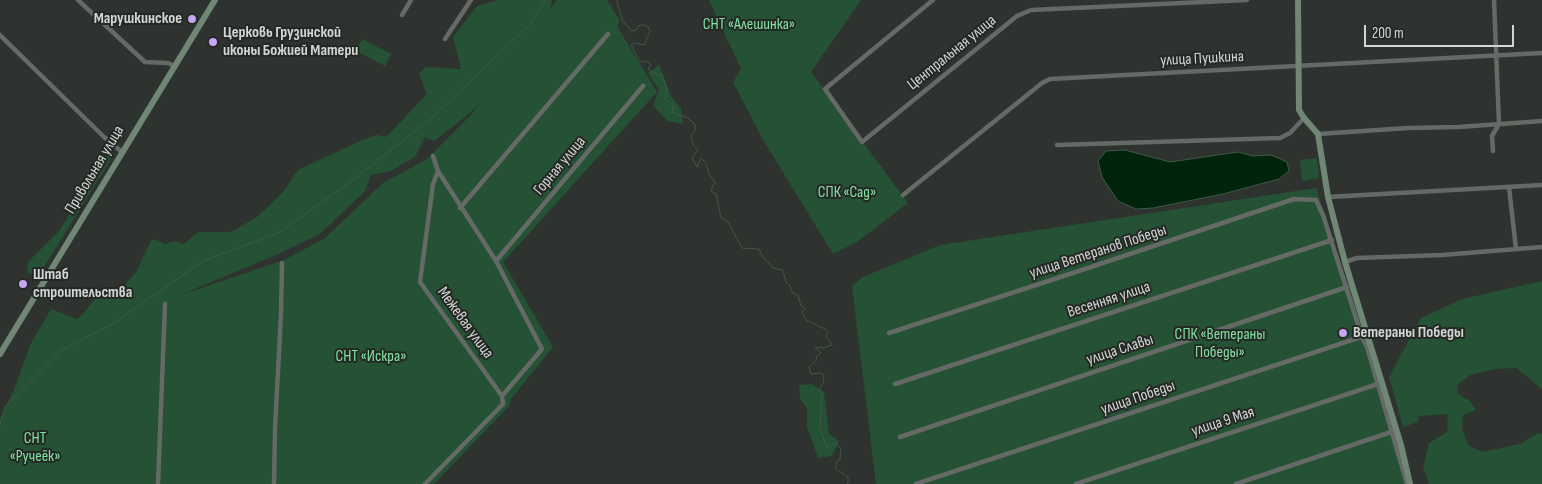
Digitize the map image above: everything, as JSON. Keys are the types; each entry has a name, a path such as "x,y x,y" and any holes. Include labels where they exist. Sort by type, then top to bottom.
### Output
{"street":[{"path":"78,0 145,62 168,63 174,66"},
{"path":"402,15 412,0"},
{"path":"444,40 471,0"},
{"name":"Центральная улица","path":"933,0 825,88 862,142 1017,16 1031,10 1247,0"},
{"path":"1298,0 1300,110 1304,118 1318,134 1328,198 1367,347 1391,432 1408,483"},
{"path":"1493,151 1492,136 1499,124 1494,0"},
{"name":"Привольная улица","path":"0,354 211,2"},
{"path":"0,34 104,137 122,152"},
{"path":"460,208 608,34"},
{"name":"улица Пушкина","path":"903,195 1042,83 1050,80 1542,54"},
{"name":"Горная улица","path":"496,260 643,86"},
{"path":"1057,145 1280,138 1290,134 1304,118"},
{"path":"1318,134 1542,121"},
{"path":"426,484 503,404 502,396 542,349 496,260 460,208 438,171 434,156"},
{"name":"Межевая улица","path":"438,171 433,184 420,282 502,396"},
{"path":"1328,198 1542,185"},
{"path":"1509,187 1516,249"},
{"name":"улица Ветеранов Победы","path":"889,333 1085,270 1294,199 1316,200 1324,215 1332,240"},
{"path":"1332,240 1401,446 1408,483"},
{"name":"Весенняя улица","path":"895,384 1332,240"},
{"path":"1345,262 1358,258 1442,256 1542,247"},
{"path":"274,484 282,263"},
{"name":"улица Славы","path":"900,437 1347,287"},
{"path":"158,484 165,304"},
{"name":"улица Победы","path":"916,484 1365,336"},
{"name":"улица 9 Мая","path":"1076,484 1378,384"},
{"path":"1236,484 1391,432"},
{"path":"1400,484 1408,483"}],"green space":[{"name":"СНТ «Искра»","path":"499,0 552,0 550,9 557,0 607,0 620,21 617,26 657,92 503,262 553,347 511,399 509,406 434,484 429,484 437,475 428,484 0,484 0,419 15,387 30,345 51,309 77,319 98,295 106,297 116,295 136,272 151,241 154,239 165,244 175,241 184,244 198,232 231,232 257,217 283,192 298,170 362,140 377,135 386,137 427,94 419,74 426,67 461,69 453,37 477,6","holes":["479,104 471,115 427,159 383,183 325,238 284,260 180,295 276,255 320,234 365,191 371,175 391,171 415,157 425,137 434,141"]},
{"name":"СПК «Сад»","path":"709,0 861,0 811,72 908,203 857,242 833,254 762,138 733,82 741,69"},
{"path":"362,39 391,54 385,66 356,51"},
{"path":"659,65 671,96 681,109 683,124 667,121 653,105 659,90 648,73"},
{"path":"110,150 114,154 38,277 28,273 27,266 31,259 59,231"},
{"path":"1317,158 1319,178 1302,181 1300,160"},
{"name":"СПК «Ветераны Победы»","path":"1316,188 1360,320 1405,484 876,484 852,286 863,277 940,245"},
{"path":"1542,281 1542,389 1516,368 1494,369 1470,375 1457,385 1458,394 1469,400 1476,410 1463,415 1462,429 1469,446 1482,452 1520,444 1538,433 1542,434 1542,484 1429,484 1423,468 1429,443 1447,432 1448,414 1419,416 1418,422 1403,427 1389,377 1421,318 1462,299"},
{"path":"811,384 824,392 829,434 839,441 832,456 818,458 807,427 807,408 800,399 799,385"}],"shaded area":[{"path":"1125,150 1170,162 1238,152 1253,156 1271,155 1287,162 1289,171 1279,179 1223,194 1153,208 1136,209 1118,201 1102,177 1098,161 1106,151"}],"waterway":[{"path":"0,424 5,407 59,352 114,323 203,261 278,233 345,186 433,117 531,23 546,0"},
{"path":"618,0 623,22 630,30 635,31 640,25 644,25 650,31 644,45 635,43 631,45 640,62 646,61 651,65 648,69 653,73 662,75 667,89 664,99 673,105 672,112 686,117 695,124 695,131 691,136 694,146 698,150 692,158 697,167 701,158 706,163 709,174 716,183 711,191 716,194 721,218 728,222 742,248 759,249 762,256 773,268 782,270 792,292 798,295 801,306 805,308 802,312 806,320 825,329 828,333 826,336 832,345 823,348 815,347 821,353 809,367 811,374 822,373 824,376 823,383 819,389 822,394 820,429 827,448 836,443 841,449 840,459 836,462 836,469 848,477 847,484"}],"place":[{"name":"Марушкинское","path":"192,19"},
{"name":"Церковь Грузинской иконы Божией Матери","path":"213,42"},
{"name":"Штаб строительства","path":"23,284"},
{"name":"Ветераны Победы","path":"1343,333"}],"park label":[{"name":"СНТ «Алешинка»","path":"749,25"},
{"name":"СНТ «Ручеёк»","path":"35,448"}]}
